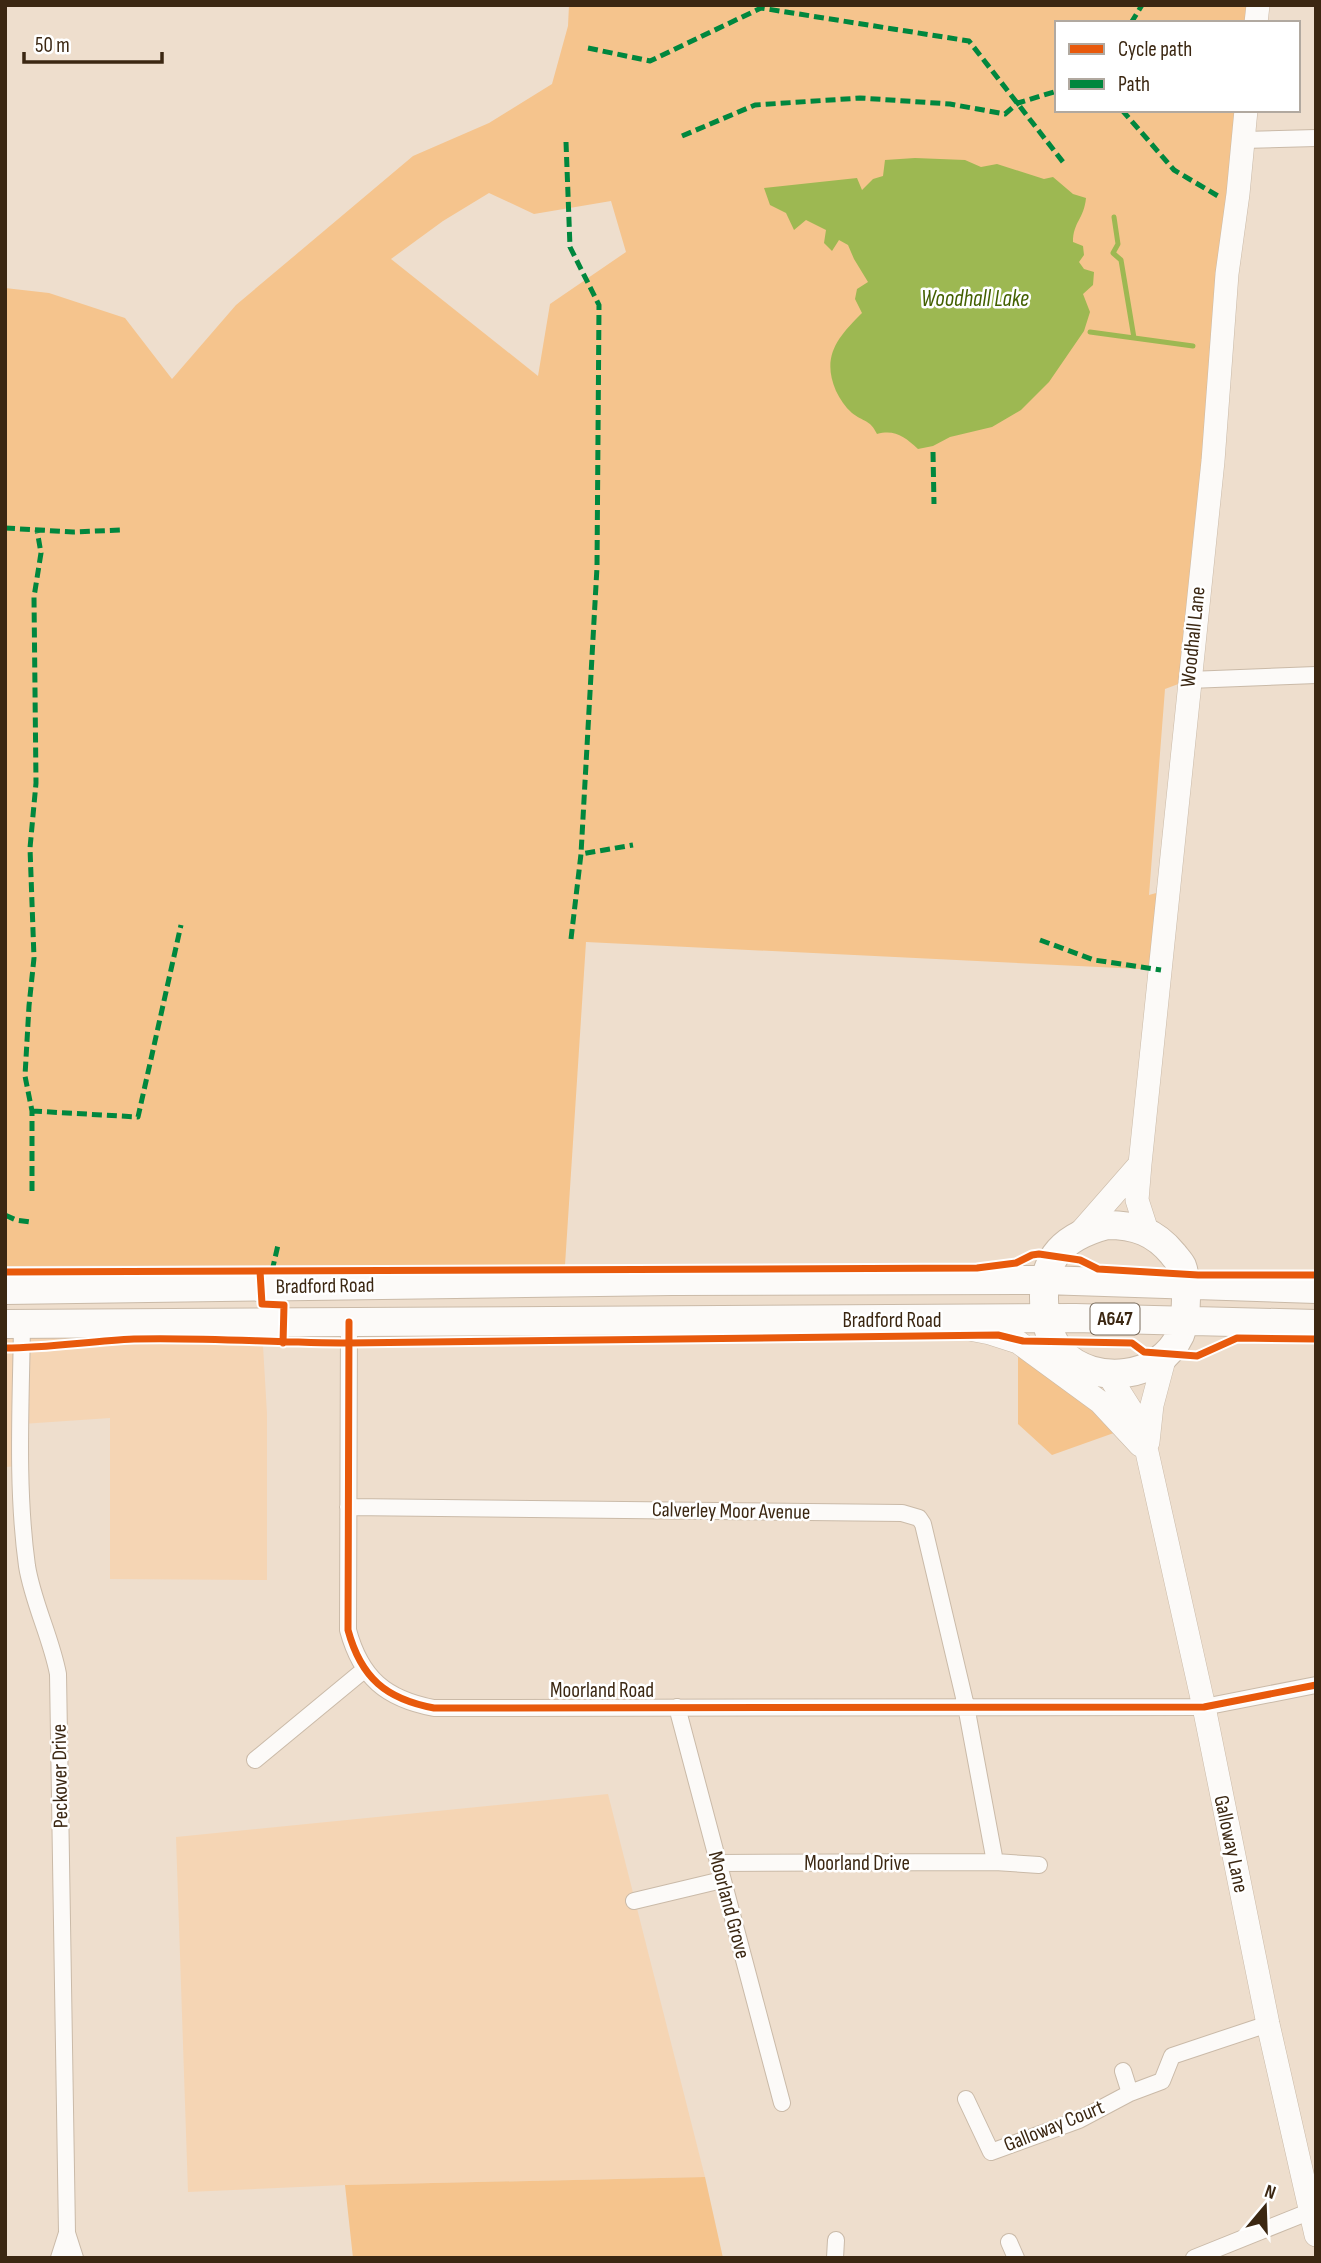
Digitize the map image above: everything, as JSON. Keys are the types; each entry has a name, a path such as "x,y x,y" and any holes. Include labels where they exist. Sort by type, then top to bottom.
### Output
{"highway":[{"path":"1107,1224 1135,1227 1160,1239 1182,1265 1185,1321 1181,1334 1166,1356 1132,1373 1108,1374 1083,1366 1060,1352 1046,1318 1044,1280 1054,1256 1077,1236 1107,1224"},
{"name":"Bradford Road","path":"5,1290 672,1281 1044,1280 1316,1289"},
{"name":"Bradford Road","path":"14,1324 1046,1318 1316,1324"}],"main road":[{"name":"Woodhall Lane","path":"1147,1231 1137,1200 1140,1164 1213,461 1227,274 1246,112"},
{"path":"1077,1236 1140,1164"},
{"path":"922,1320 990,1333 1017,1342 1100,1402 1147,1452"},
{"name":"Galloway Lane","path":"1147,1452 1152,1405 1166,1356"},
{"name":"Galloway Lane","path":"1108,1374 1134,1415 1147,1452 1204,1707 1268,2024 1316,2235"}],"street":[{"path":"1243,139 1316,138"},
{"path":"1189,680 1316,675"},
{"name":"Moorland Road","path":"349,1322 348,1630 354,1651 364,1670 392,1695 415,1705 434,1708 1204,1707 1316,1685"},
{"name":"Peckover Drive","path":"14,1324 23,1521 28,1567 37,1608 53,1648 58,1674 67,2233 75,2258"},
{"name":"Calverley Moor Avenue","path":"348,1507 911,1514 923,1524 966,1706"},
{"path":"255,1760 364,1670"},
{"path":"966,1706 995,1862"},
{"name":"Moorland Grove","path":"677,1707 782,2103"},
{"name":"Moorland Drive","path":"634,1900 720,1872 995,1862 1039,1865"},
{"name":"Galloway Court","path":"966,2099 991,2152 1079,2120 1130,2093 1162,2081 1172,2056 1268,2024"},
{"name":"Galloway Court","path":"1123,2071 1130,2093"},
{"path":"1194,2258 1311,2211"},
{"name":"Peckover Drive","path":"59,2258 67,2233"},
{"path":"835,2258 836,2240"},
{"path":"1009,2242 1016,2258"}],"shaded area":[{"path":"569,5 1258,5 1256,21 1055,21 1055,112 1246,112 1189,680 1165,689 1149,895 1167,890 1161,970 586,942 565,1265 5,1266 5,288 49,293 125,318 172,379 236,305 413,156 489,123 552,84 568,26","holes":["489,193 534,214 611,201 626,252 550,304 538,376 391,259 443,221"]},
{"path":"266,1321 263,1346 267,1414 267,1580 110,1579 110,1418 22,1424 21,1466 5,1467 5,1324"},
{"path":"1018,1342 1125,1429 1052,1455 1018,1424"},
{"path":"608,1794 705,2177 345,2185 188,2192 176,1837"},
{"path":"705,2177 723,2258 353,2258 345,2185"}],"water":[{"name":"Woodhall Lake","path":"885,160 965,160 981,167 997,164 1044,179 1053,177 1073,194 1086,198 1073,242 1083,246 1084,255 1079,262 1084,269 1094,272 1093,285 1083,294 1090,312 1084,331 1049,382 1021,410 992,427 950,437 933,446 918,449 899,435 877,434 869,423 849,411 836,391 830,367 831,357 839,339 862,313 855,299 857,289 868,282 848,245 839,240 832,251 824,243 826,230 806,220 794,230 786,213 770,205 764,188 857,178 862,190 873,179 883,176"}],"waterway":[{"path":"1114,217 1118,244 1113,253 1121,260 1134,338"},
{"path":"1090,332 1193,346"}],"marked path":[{"path":"1132,21 1142,5"},
{"path":"588,48 650,61 761,8 969,41 1063,162"},
{"path":"682,136 755,105 860,98 950,104 1005,114 1018,103 1055,92"},
{"path":"1124,112 1174,170 1218,196"},
{"path":"566,142 570,247 599,305 597,567 581,854"},
{"path":"933,452 934,504"},
{"path":"5,528 73,532 122,530"},
{"path":"32,1191 32,1111 25,1076 34,958 30,848 36,783 34,597 41,553 37,530"},
{"path":"571,939 581,854 633,845"},
{"path":"32,1111 138,1117 181,925"},
{"path":"1040,940 1094,960 1161,970"},
{"path":"5,1215 30,1222"},
{"path":"272,1271 278,1245"}],"cycle path":[{"path":"5,1272 977,1268 1016,1263 1039,1254 1080,1260 1098,1269 1198,1275 1316,1275"},
{"path":"260,1271 262,1304 284,1305 283,1343"},
{"path":"349,1322 348,1630 353,1647 368,1673 378,1684 402,1699 434,1708 1204,1707 1316,1685"},
{"path":"5,1348 161,1339 349,1343 998,1335 1023,1341 1132,1343 1144,1352 1197,1356 1237,1338 1316,1339"}]}
